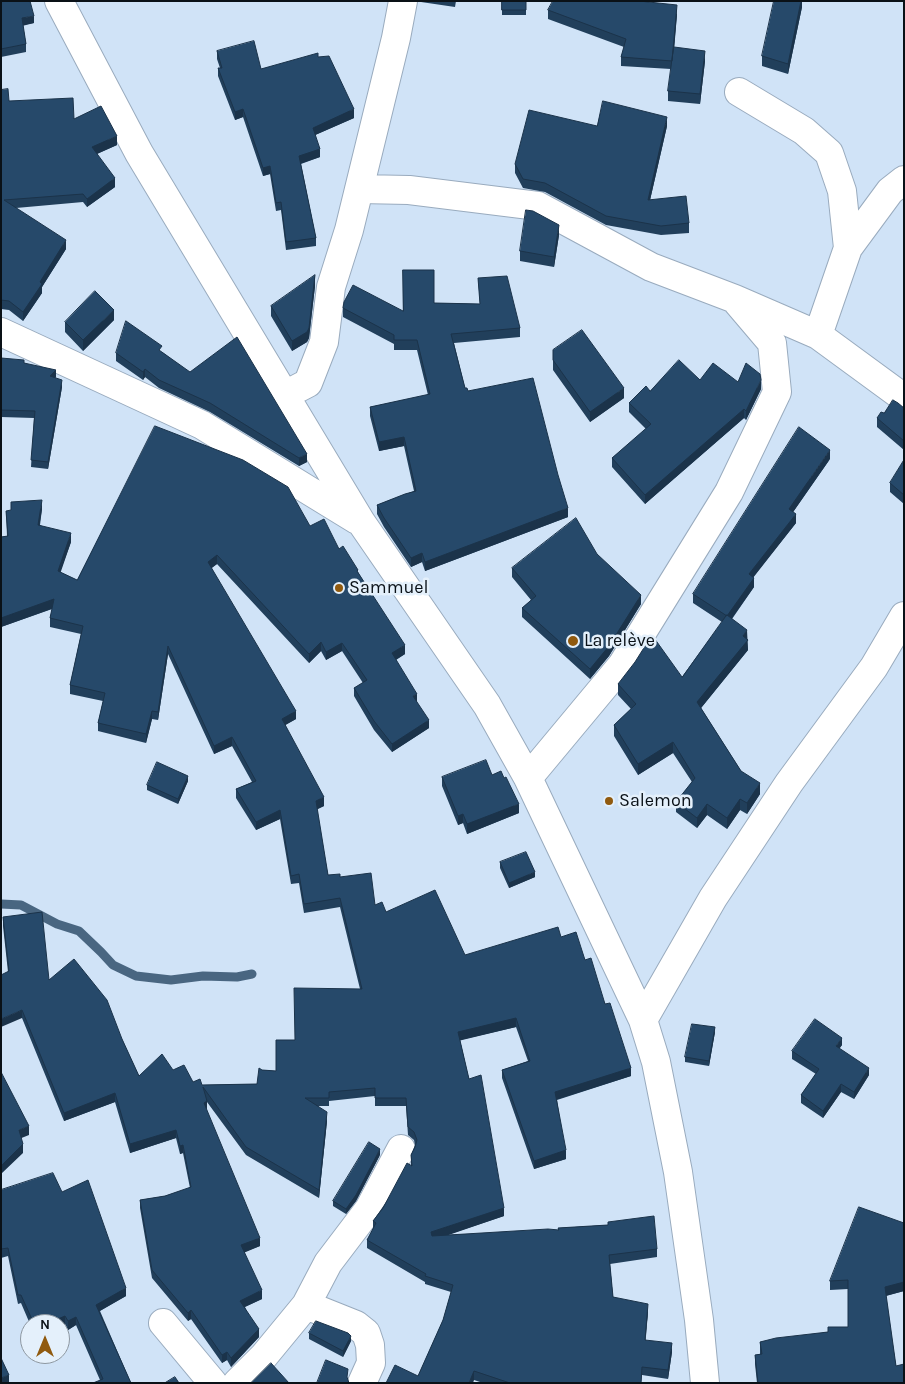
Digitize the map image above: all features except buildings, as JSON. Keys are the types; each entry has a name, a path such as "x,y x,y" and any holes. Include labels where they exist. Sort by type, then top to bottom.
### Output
{"street":[{"path":"58,1 139,153 361,522 487,705 528,778 643,1020 656,1062 678,1172 699,1320 705,1383"},
{"path":"285,395 308,383 324,342 331,287 349,230 404,1"},
{"path":"739,92 804,130 829,153 842,192 848,248"},
{"path":"818,335 848,248 890,191 904,180"},
{"path":"359,189 409,190 538,206 651,267 735,299 818,335 904,398"},
{"path":"528,778 622,664 729,492 777,392 772,343 735,299"},
{"path":"1,332 202,425 361,522"},
{"path":"643,1020 713,898 789,782 874,667 904,616"},
{"path":"237,1383 264,1356 306,1305 328,1263 369,1209 401,1149"},
{"path":"306,1305 356,1325 366,1333 370,1345 371,1363 362,1383"},
{"path":"163,1323 213,1383"}],"waterway":[{"path":"1,904 21,905 57,924 79,931 113,965 136,976 171,980 203,976 237,977 252,974"}],"place":[{"name":"Sammuel","path":"339,588"},
{"name":"La relève","path":"573,641"},
{"name":"Salemon","path":"609,801"}]}
